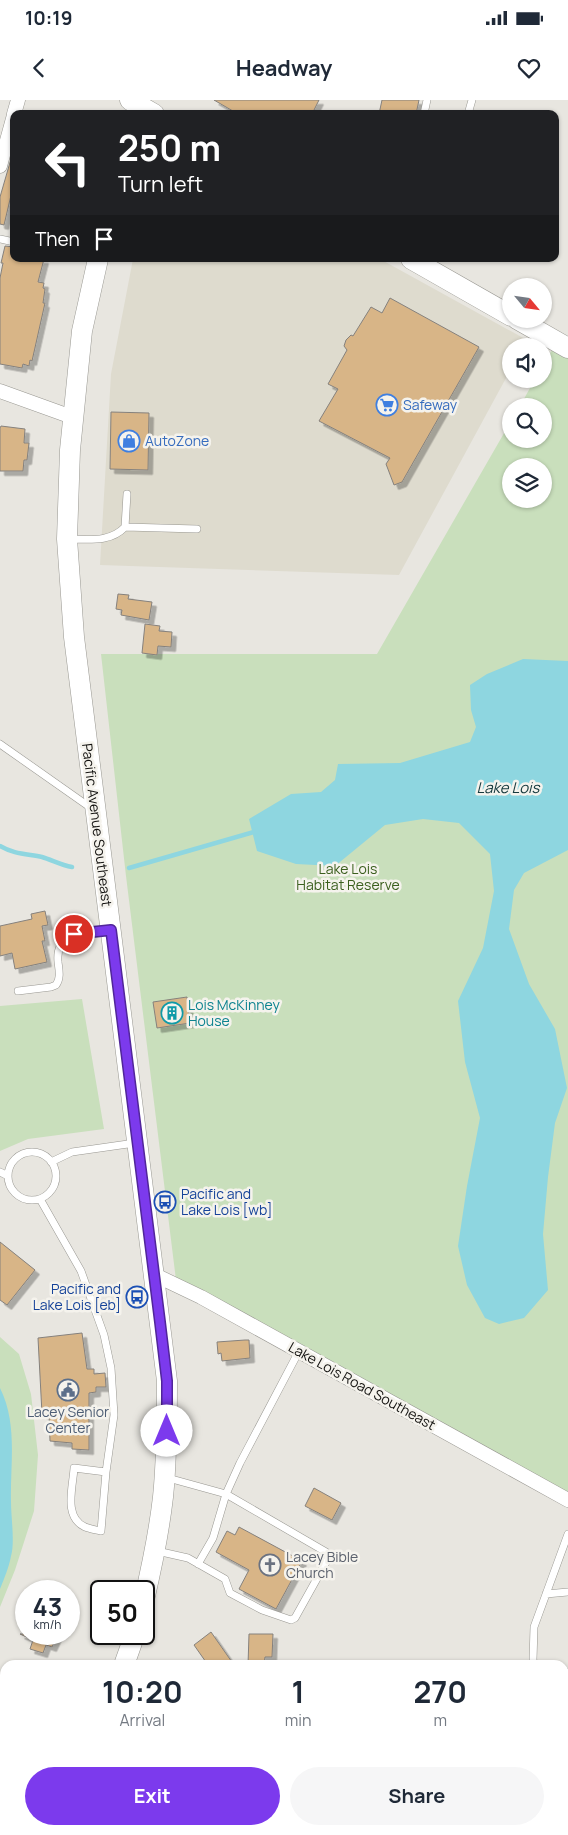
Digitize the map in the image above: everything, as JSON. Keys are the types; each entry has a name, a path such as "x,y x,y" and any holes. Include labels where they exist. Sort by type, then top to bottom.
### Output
{"main road":[{"name":"Pacific Avenue Southeast","path":"97,262 82,332 72,417 67,539 74,637 167,1381 165,1478 155,1550 148,1580"},
{"path":"416,262 502,311"},
{"path":"533,328 568,348"},
{"path":"126,1660 131,1645"}],"street":[{"path":"0,166 10,129"},
{"path":"0,391 72,417"},
{"name":"Lake Lois Road Southeast","path":"155,1275 201,1296 568,1500"}],"lane":[{"path":"67,539 105,539 119,534 125,527 127,494"},
{"path":"125,527 197,529"},
{"path":"0,744 96,811"},
{"path":"18,991 56,985 60,975 59,949 67,938 74,934 111,930"},
{"path":"51,1162 72,1152 138,1143"},
{"path":"38,1153 45,1156 51,1162 55,1172 55,1181 47,1194 40,1199 32,1200 18,1196 10,1187 8,1176 10,1165 22,1154 38,1153"},
{"path":"0,1172 8,1176"},
{"path":"40,1199 82,1271 104,1334 111,1368 114,1415 106,1472 101,1530 85,1527 72,1513 74,1468 106,1472"},
{"path":"198,1564 213,1538 226,1494 240,1463 299,1351"},
{"path":"155,1550 188,1558 224,1580 230,1593 262,1610 291,1620 295,1618 329,1557 326,1552 226,1494 165,1478"},
{"path":"533,1660 534,1627 568,1534"},
{"path":"546,1594 568,1592"}],"shaded area":[{"path":"132,262 385,262 502,326 502,328 523,338 502,338 502,386 399,575 100,565 111,374"}],"green space":[{"name":"Lake Lois Habitat Reserve","path":"557,341 568,348 568,1493 176,1280 126,876 101,654 377,654 502,437 502,448 552,448 552,398 524,398 530,388 552,388 552,350"},
{"path":"82,999 104,1129 28,1139 0,1151 0,1006"},
{"path":"0,1337 19,1354 31,1394 38,1455 34,1511 15,1570 0,1607"}],"water":[{"name":"Lake Lois","path":"523,659 568,661 568,850 524,873 514,890 509,929 529,984 555,1029 567,1088 555,1123 548,1177 543,1234 548,1290 524,1318 499,1324 485,1318 467,1285 458,1246 480,1118 465,1062 458,1001 483,948 494,891 490,854 459,823 423,819 385,825 335,866 296,864 257,851 249,819 291,794 321,792 335,780 338,764 400,763 470,742 476,727 471,710 470,685 487,674"},
{"path":"0,1388 6,1402 11,1430 13,1537 10,1560 0,1589"}],"building":[{"path":"214,100 319,100 314,110 231,110"},
{"path":"382,100 419,100 417,110 380,110"},
{"path":"10,162 10,200 4,225 0,224 0,197"},
{"path":"5,246 10,247 10,262 43,262 38,282 44,283 43,303 45,303 32,361 30,360 29,366 23,364 22,368 0,364 0,278 3,263 1,263"},
{"name":"Safeway","path":"390,298 479,347 402,482 394,485 386,464 390,458 319,421 338,389 328,384 347,350 344,346 346,340 351,335 353,336 371,307 382,313"},
{"name":"AutoZone","path":"111,412 149,413 148,470 110,469"},
{"path":"1,426 25,429 24,443 29,443 27,460 24,460 23,471 0,471"},
{"path":"118,594 129,595 128,599 152,602 149,620 121,615 122,610 116,609"},
{"path":"145,624 160,626 159,631 172,632 171,647 158,646 157,655 142,653"},
{"path":"45,911 48,925 42,926 45,941 42,941 47,962 15,969 12,953 0,956 0,926 32,919 31,914"},
{"name":"Lois McKinney House","path":"187,997 190,1023 157,1028 153,1002"},
{"path":"0,1242 35,1270 7,1305 0,1300"},
{"name":"Lacey Senior Center","path":"82,1333 87,1369 94,1369 94,1374 105,1373 106,1387 96,1387 96,1392 89,1393 89,1450 72,1449 72,1443 50,1441 49,1414 42,1414 38,1338"},
{"path":"249,1340 250,1358 222,1361 221,1353 218,1354 217,1342"},
{"path":"314,1488 341,1503 332,1520 305,1506"},
{"name":"Lacey Bible Church","path":"239,1527 302,1561 276,1609 239,1589 249,1570 216,1552 227,1531 235,1535"},
{"path":"211,1632 231,1660 204,1660 194,1645"},
{"path":"249,1634 273,1634 272,1657 265,1657 265,1660 248,1660"},
{"path":"31,1645 46,1645 43,1653 30,1649"}],"waterway":[{"path":"129,868 257,831"},
{"path":"0,846 15,852 42,857 72,867"}],"place":[{"name":"Safeway","path":"387,405"},
{"name":"AutoZone","path":"129,441"},
{"name":"Lois McKinney House","path":"172,1013"},
{"name":"Pacific and Lake Lois [wb]","path":"165,1202"},
{"name":"Pacific and Lake Lois [eb]","path":"137,1297"},
{"name":"Lacey Senior Center","path":"68,1390"},
{"name":"Lacey Bible Church","path":"270,1565"}],"route":[{"path":"74,934 111,930 167,1381 167,1431"}]}
